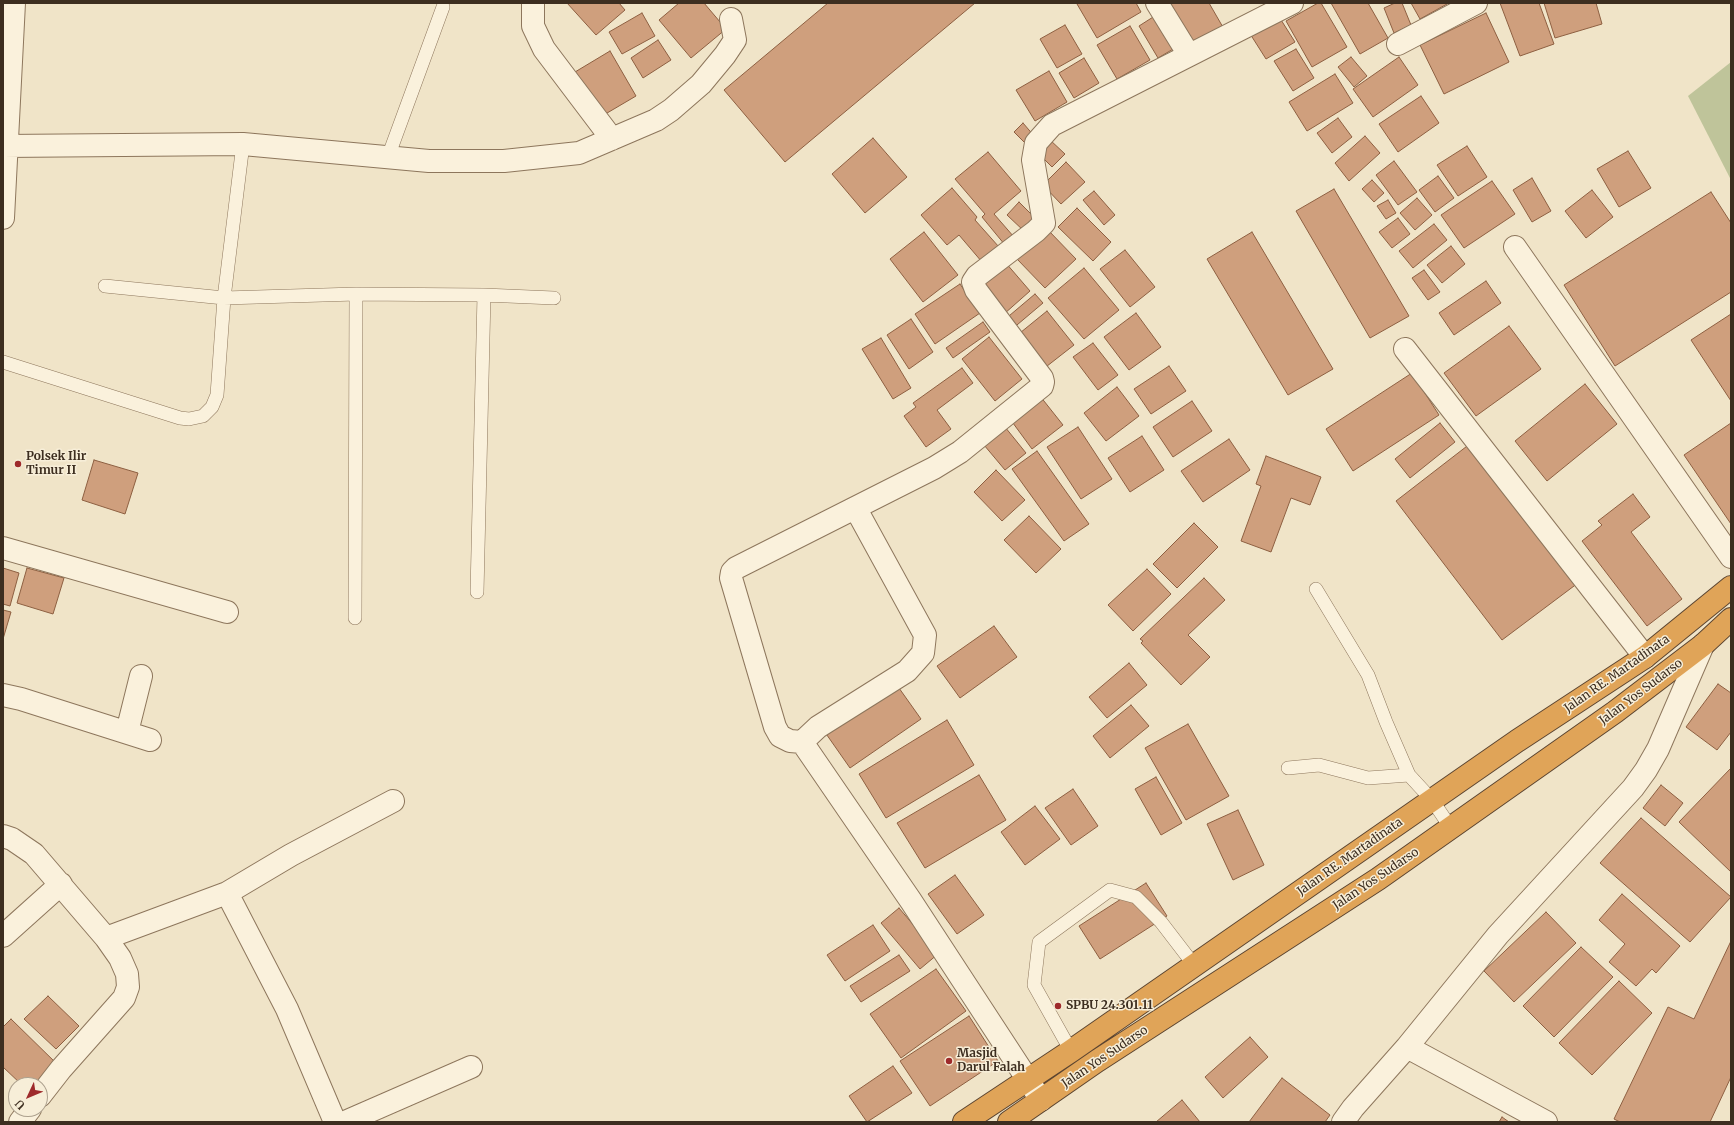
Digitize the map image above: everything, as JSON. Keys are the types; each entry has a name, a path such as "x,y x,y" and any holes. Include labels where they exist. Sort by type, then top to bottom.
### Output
{"highway":[{"name":"Jalan RE. Martadinata","path":"964,1122 1029,1080 1517,741 1645,657 1731,587"},
{"name":"Jalan Yos Sudarso","path":"1009,1122 1103,1057 1378,879 1616,712 1703,645 1731,619"}],"street":[{"path":"3,218 5,146 14,3"},
{"path":"533,3 533,26 544,49 612,139"},
{"path":"1157,3 1189,55"},
{"path":"856,509 925,634 923,653 907,671 818,727 802,742 790,741 780,736 774,727 731,578 732,572 736,568 856,509 934,468 960,452 1042,386 1042,378 976,290 974,279 1036,231 1044,223 1033,160 1034,147 1047,129 1292,3"},
{"path":"1398,44 1476,3"},
{"path":"5,146 243,144 429,161 504,161 579,153 664,116 701,84 725,55 735,40 731,19"},
{"path":"1515,246 1731,557"},
{"path":"1405,349 1645,657"},
{"path":"3,548 227,612"},
{"path":"1343,1122 1353,1108 1408,1047 1498,935 1633,788 1646,770 1658,748 1703,645"},
{"path":"126,732 141,676"},
{"path":"3,695 21,699 150,740"},
{"path":"802,742 1029,1080 1040,1100"},
{"path":"106,938 227,893 291,855 393,801"},
{"path":"3,836 12,839 34,854 61,884 106,938 120,958 127,974 128,987 124,998 48,1086"},
{"path":"3,936 61,884"},
{"path":"227,893 287,1009 335,1122"},
{"path":"1408,1047 1546,1122"},
{"path":"345,1122 472,1067"}],"lane":[{"path":"388,157 443,7"},
{"path":"3,362 180,418 189,419 203,416 212,407 218,395 224,298 243,144"},
{"path":"105,286 224,298 356,294 484,295 554,298"},
{"path":"355,618 356,294"},
{"path":"477,592 484,295"},
{"path":"1316,589 1368,675 1409,775 1432,800 1451,828"},
{"path":"1288,768 1319,765 1368,778 1409,775"},
{"path":"1071,1051 1034,985 1039,942 1110,890 1136,897 1161,922 1194,965"}],"green space":[{"path":"1731,62 1731,180 1688,96"}],"building":[{"path":"567,3 619,3 625,10 596,35"},
{"path":"679,3 704,3 726,29 691,58 659,20"},
{"path":"828,3 975,3 785,162 724,90"},
{"path":"1136,3 1141,12 1097,38 1077,4"},
{"path":"1165,3 1209,3 1224,29 1190,48"},
{"path":"1318,3 1321,3 1347,47 1312,67 1286,21"},
{"path":"1331,3 1368,3 1388,38 1360,54"},
{"path":"1395,3 1402,3 1411,25 1394,33 1384,8"},
{"path":"1411,3 1446,3 1447,4 1420,19"},
{"path":"1500,3 1539,3 1554,44 1520,56"},
{"path":"1544,3 1596,3 1602,24 1555,38"},
{"path":"1161,12 1180,45 1158,58 1139,26"},
{"path":"1276,12 1295,42 1266,59 1247,29"},
{"path":"642,13 655,36 622,54 609,32"},
{"path":"1486,13 1509,62 1444,94 1420,45"},
{"path":"1065,25 1082,54 1057,68 1040,39"},
{"path":"1130,26 1150,60 1117,79 1097,45"},
{"path":"658,40 671,60 643,78 631,58"},
{"path":"1296,49 1314,78 1293,91 1274,61"},
{"path":"610,51 636,96 602,116 575,72"},
{"path":"1351,57 1367,76 1354,87 1338,67"},
{"path":"1399,57 1418,85 1373,117 1353,89"},
{"path":"1084,58 1099,83 1074,98 1059,73"},
{"path":"1049,71 1067,102 1035,121 1016,90"},
{"path":"1335,74 1353,103 1307,131 1289,102"},
{"path":"1421,96 1439,123 1398,152 1379,124"},
{"path":"1338,118 1352,137 1332,153 1317,133"},
{"path":"1023,123 1035,137 1027,145 1014,132"},
{"path":"1365,136 1380,153 1349,181 1335,163"},
{"path":"873,138 907,177 865,213 832,174"},
{"path":"1049,139 1065,154 1052,167 1037,152"},
{"path":"1467,146 1487,177 1458,196 1437,165"},
{"path":"1628,151 1651,188 1619,207 1597,169"},
{"path":"988,152 1021,191 994,214 1014,237 1005,245 982,217 985,214 955,179"},
{"path":"1394,161 1417,192 1398,205 1376,175"},
{"path":"1066,162 1085,182 1061,204 1043,185"},
{"path":"1438,176 1454,198 1435,212 1419,190"},
{"path":"1532,178 1551,211 1532,222 1513,190"},
{"path":"1372,180 1384,193 1374,202 1362,189"},
{"path":"1492,181 1515,214 1464,248 1441,215"},
{"path":"952,188 977,217 975,220 999,247 982,262 959,235 947,245 921,215"},
{"path":"1334,189 1409,316 1370,338 1296,211"},
{"path":"1592,190 1613,217 1586,238 1565,211"},
{"path":"1094,191 1115,215 1104,225 1083,200"},
{"path":"1711,192 1731,223 1731,292 1615,366 1564,285"},
{"path":"1417,198 1432,215 1415,230 1400,213"},
{"path":"1388,200 1396,213 1386,219 1377,206"},
{"path":"1019,202 1037,220 1025,232 1007,215"},
{"path":"1077,208 1111,242 1093,261 1058,227"},
{"path":"1398,218 1410,234 1392,248 1379,232"},
{"path":"1434,224 1447,240 1413,268 1399,251"},
{"path":"1048,230 1076,259 1045,288 1017,259"},
{"path":"924,232 958,275 923,302 890,259"},
{"path":"1252,232 1333,369 1288,395 1207,259"},
{"path":"1451,246 1465,264 1442,283 1427,265"},
{"path":"1125,250 1155,287 1130,307 1100,269"},
{"path":"1005,262 1030,291 1004,314 979,285"},
{"path":"1084,268 1119,310 1084,339 1048,298"},
{"path":"1424,270 1440,292 1428,300 1412,278"},
{"path":"1486,281 1501,303 1454,335 1439,313"},
{"path":"960,284 980,313 935,344 915,314"},
{"path":"1035,294 1043,303 1011,330 1003,321"},
{"path":"1047,311 1074,345 1042,370 1015,337"},
{"path":"1136,313 1161,347 1129,370 1104,337"},
{"path":"1731,314 1731,401 1691,340"},
{"path":"911,319 933,352 909,369 887,335"},
{"path":"983,322 990,332 953,358 946,348"},
{"path":"1509,326 1541,369 1476,416 1444,373"},
{"path":"989,337 1022,379 995,401 962,359"},
{"path":"881,338 911,388 893,399 862,349"},
{"path":"1093,343 1118,375 1098,390 1073,357"},
{"path":"1169,366 1186,391 1151,414 1134,389"},
{"path":"962,368 973,383 937,410 951,429 926,447 904,416 916,407 913,403"},
{"path":"1412,373 1439,415 1353,471 1326,429"},
{"path":"1585,384 1617,424 1547,481 1515,441"},
{"path":"1117,387 1139,416 1106,441 1084,413"},
{"path":"1040,396 1063,425 1032,449 1010,419"},
{"path":"1192,401 1212,431 1173,457 1153,427"},
{"path":"1440,423 1455,442 1410,478 1395,459"},
{"path":"1731,423 1731,524 1684,455"},
{"path":"1005,427 1026,453 1005,470 984,445"},
{"path":"1078,427 1112,479 1081,499 1047,447"},
{"path":"1142,436 1164,470 1130,492 1108,458"},
{"path":"1229,439 1250,470 1203,502 1181,471"},
{"path":"1471,443 1578,583 1502,640 1396,501"},
{"path":"1037,451 1089,524 1064,541 1012,469"},
{"path":"1266,456 1321,477 1310,505 1291,498 1271,552 1241,541 1261,486 1256,484"},
{"path":"94,460 138,473 125,514 82,500"},
{"path":"996,470 1025,500 1002,521 974,492"},
{"path":"1633,494 1650,517 1631,532 1682,599 1647,626 1582,541 1602,525 1598,521"},
{"path":"1029,516 1061,549 1036,573 1004,540"},
{"path":"1194,523 1218,547 1177,588 1153,564"},
{"path":"3,568 19,573 10,606 3,604"},
{"path":"27,568 64,578 53,614 17,603"},
{"path":"1147,569 1171,594 1133,631 1108,605"},
{"path":"1204,578 1225,600 1188,635 1210,657 1181,685 1141,643 1143,641 1140,639"},
{"path":"3,610 11,612 3,639"},
{"path":"994,626 1017,657 960,698 937,666"},
{"path":"1129,663 1147,685 1107,718 1089,697"},
{"path":"894,681 921,719 850,768 822,728"},
{"path":"1718,684 1731,693 1731,732 1717,750 1686,727"},
{"path":"1131,705 1149,726 1110,758 1093,736"},
{"path":"947,720 974,765 886,818 859,774"},
{"path":"1188,724 1229,796 1186,820 1145,748"},
{"path":"1731,768 1731,872 1679,822"},
{"path":"979,775 1006,820 925,868 897,823"},
{"path":"1156,777 1182,823 1161,835 1135,789"},
{"path":"1661,785 1683,803 1665,826 1643,808"},
{"path":"1073,789 1098,826 1071,845 1045,808"},
{"path":"1035,806 1060,839 1025,865 1001,832"},
{"path":"1238,810 1264,865 1233,880 1207,824"},
{"path":"1641,818 1731,897 1690,942 1600,863"},
{"path":"955,875 984,915 957,934 928,894"},
{"path":"1146,883 1167,916 1100,959 1079,926"},
{"path":"1622,894 1680,946 1656,973 1652,969 1636,986 1609,962 1625,944 1599,920"},
{"path":"899,908 938,954 920,969 881,923"},
{"path":"1546,912 1576,943 1514,1002 1484,971"},
{"path":"873,925 890,951 845,981 827,955"},
{"path":"1731,941 1731,1077 1710,1122 1620,1122 1614,1119 1668,1007 1694,1019"},
{"path":"1581,947 1613,977 1554,1037 1523,1006"},
{"path":"899,955 910,971 861,1002 850,986"},
{"path":"936,969 966,1011 901,1058 870,1014"},
{"path":"1619,981 1652,1013 1592,1075 1559,1043"},
{"path":"48,996 79,1026 56,1049 24,1019"},
{"name":"Masjid Darul Falah","path":"969,1016 998,1061 930,1106 900,1061"},
{"path":"11,1019 57,1064 45,1077 14,1077 3,1067 3,1027"},
{"path":"1250,1037 1268,1057 1223,1098 1205,1077"},
{"path":"893,1066 912,1093 867,1122 849,1096"},
{"path":"1282,1078 1330,1115 1325,1122 1249,1122"},
{"path":"1182,1100 1200,1122 1156,1122"},
{"path":"1502,1117 1509,1122 1499,1122"}],"place":[{"name":"Polsek Ilir Timur II","path":"18,464"},
{"name":"SPBU 24.301.11","path":"1058,1006"},
{"name":"Masjid Darul Falah","path":"949,1061"}]}
